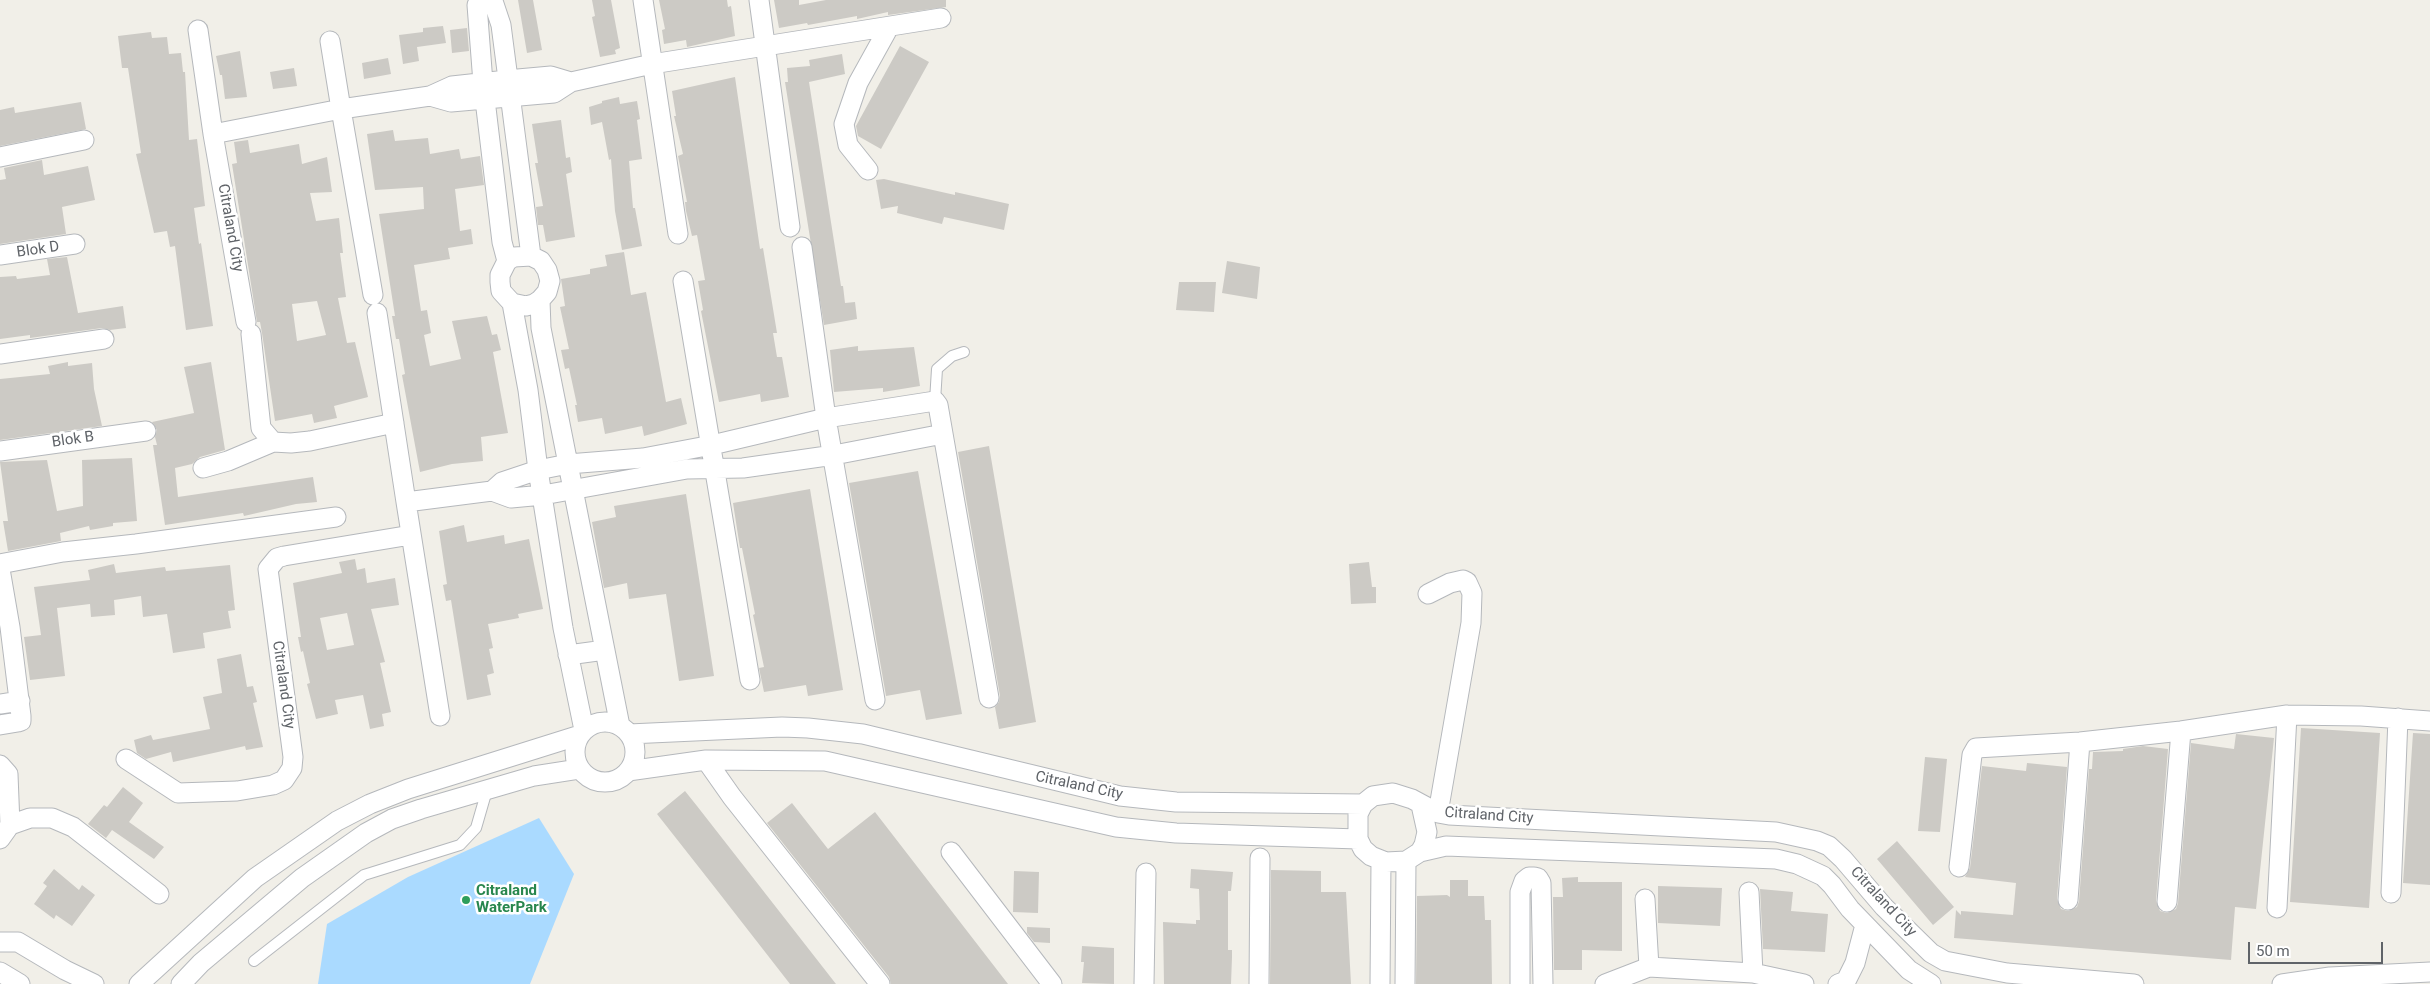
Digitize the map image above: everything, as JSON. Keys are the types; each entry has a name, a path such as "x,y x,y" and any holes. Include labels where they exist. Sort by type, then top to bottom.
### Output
{"street":[{"path":"481,0 477,5 484,90 502,242 507,262"},
{"path":"491,0 501,25 531,256"},
{"path":"643,0 678,234"},
{"path":"759,0 790,227"},
{"path":"213,134 341,109 430,96 452,86 484,90 508,88 551,76 571,82 652,64 941,18"},
{"path":"868,170 848,145 844,124 858,84 890,27"},
{"name":"Citraland City","path":"198,30 213,134 248,328 261,428 273,442"},
{"path":"330,41 373,295"},
{"path":"0,157 84,140"},
{"name":"Blok D","path":"0,255 76,244"},
{"path":"802,247 826,418 834,455 875,700"},
{"path":"181,984 200,963 302,878 366,833 392,819 421,809 534,776 580,769 574,755 582,732 538,470 528,390 512,303 501,291 500,282 500,275 507,262 514,257 531,256 541,261 548,270 550,281 547,292 540,300 526,306 512,303"},
{"path":"683,281 716,467 750,680"},
{"path":"540,300 541,328 605,650 624,730 633,743 633,763 628,771"},
{"path":"377,313 440,716"},
{"path":"0,354 104,339"},
{"path":"492,491 502,482 538,470 568,464 643,458 712,445 826,418 935,401 938,405 989,698"},
{"path":"202,468 228,461 273,442 310,441 394,423"},
{"name":"Blok B","path":"0,451 146,431"},
{"path":"406,502 492,491 511,498 543,495 680,470 716,467 743,468 834,455 943,434"},
{"path":"0,564 62,552 336,517"},
{"name":"Citraland City","path":"126,759 178,793 237,791 273,786 284,780 292,768 293,757 268,569 277,558 284,556 412,535"},
{"path":"0,569 10,626 21,721 0,725"},
{"path":"1405,984 1413,856 1424,845 1429,809 1471,623 1472,592 1467,582 1463,580 1450,583 1428,594"},
{"path":"568,656 605,650"},
{"path":"0,704 20,701"},
{"path":"2277,908 2287,715"},
{"path":"1959,867 1972,755 1976,748 2080,742 2181,731 2287,715 2398,718 2430,721"},
{"path":"2391,893 2398,718"},
{"name":"Citraland City","path":"139,984 255,878 337,821 370,804 408,789 582,732 601,722 624,730 808,728 863,734 1120,796 1176,802 1363,804 1373,796 1393,792 1403,795 1429,809 1776,832 1817,841 1829,846 1843,859 1884,908 1931,953 1945,961 2006,979 2134,984"},
{"path":"747,728 747,759"},
{"path":"2167,902 2181,731"},
{"path":"2068,900 2080,742"},
{"path":"706,760 732,797 880,984"},
{"name":"Citraland City","path":"580,769 585,775 599,782 615,781 628,771 706,760 825,761 1116,827 1176,833 1358,839"},
{"path":"0,765 8,774 9,780 5,832"},
{"path":"1363,804 1358,814 1358,839 1363,850 1380,860 1380,984"},
{"path":"5,832 30,818 52,818 72,827 159,894"},
{"name":"Citraland City","path":"1380,860 1393,863 1446,846 1776,859 1798,864 1823,876 1865,925 1909,970 1931,984"},
{"path":"952,852 1052,984"},
{"path":"1259,984 1260,858"},
{"path":"1144,984 1146,873"},
{"path":"1520,984 1520,892 1524,882 1529,877 1538,878 1541,883 1543,984"},
{"path":"1749,892 1752,974"},
{"path":"1645,899 1649,967"},
{"path":"1838,984 1846,981 1855,963 1865,925"},
{"path":"0,942 18,942 65,970 94,984"},
{"path":"1604,984 1649,967 1752,974 1804,984"},
{"path":"0,972 20,984"},
{"path":"2282,984 2330,977 2430,972"}],"lane":[{"path":"935,401 937,369 952,356 964,352"},
{"path":"254,961 364,875 460,845 476,828 486,790"}],"water":[{"name":"Citraland WaterPark","path":"539,818 574,874 530,984 318,984 327,924 408,877"}],"building":[{"path":"518,0 533,0 542,50 527,53"},
{"path":"592,0 611,0 620,48 615,50 616,54 600,57 592,17 595,16"},
{"path":"659,0 727,0 728,7 731,6 735,36 687,47 686,40 664,44 662,30 665,29"},
{"path":"774,0 799,0 799,5 826,0 946,0 946,7 888,15 888,12 857,19 857,16 779,28"},
{"path":"443,26 446,43 417,47 419,61 403,64 399,35 423,32 423,28"},
{"path":"467,28 469,51 452,53 450,30"},
{"path":"151,32 152,38 167,37 169,54 181,53 183,72 185,72 189,140 197,139 205,206 194,208 213,326 186,330 175,246 170,247 167,231 154,233 136,154 141,153 128,68 122,68 118,36"},
{"path":"900,46 929,62 881,149 858,136 856,126"},
{"path":"240,51 247,97 225,99 222,75 220,75 216,56"},
{"path":"842,54 845,74 809,82 841,286 843,286 845,303 855,302 857,319 824,325 785,82 788,82 787,68 810,66 809,60"},
{"path":"388,58 391,74 364,79 362,63"},
{"path":"294,68 297,86 273,89 270,72"},
{"path":"735,77 760,249 763,248 777,333 773,333 777,357 782,357 789,397 761,402 760,394 719,402 701,311 703,310 698,281 705,280 697,235 692,236 686,211 685,202 687,202 678,156 683,154 674,116 676,116 672,91"},
{"path":"619,97 620,104 637,101 640,119 637,120 642,159 629,161 633,208 635,208 642,246 622,250 615,211 611,159 609,160 602,122 591,125 589,107 602,103 602,101"},
{"path":"81,102 86,129 0,146 0,110 14,107 15,113"},
{"path":"561,120 566,158 570,157 572,172 566,174 575,237 546,242 543,225 538,225 536,207 543,206 535,163 538,163 532,124"},
{"path":"393,130 395,141 428,138 430,154 459,149 461,159 480,156 484,185 455,189 460,231 471,229 473,244 448,248 450,259 414,265 421,311 427,310 431,333 424,335 430,366 461,359 452,321 487,316 492,335 497,334 501,350 493,352 508,433 481,437 483,461 452,464 420,472 402,375 405,374 399,339 396,339 392,316 395,316 379,214 424,209 423,187 375,190 367,134"},
{"path":"248,140 250,153 299,144 302,164 327,157 332,192 310,193 316,221 339,218 343,253 340,253 346,297 338,298 347,343 355,342 368,397 334,406 337,418 314,423 312,414 275,421 262,333 260,322 257,322 232,164 237,163 234,142","holes":["317,301 326,335 297,341 292,304"]},
{"path":"42,160 44,175 88,166 95,200 62,207 66,234 0,244 0,180 6,179 4,168"},
{"path":"884,179 955,195 955,192 1009,204 1004,230 944,217 942,224 897,213 898,206 881,209 876,180"},
{"path":"624,252 631,295 646,292 666,402 681,398 687,424 644,436 642,426 605,434 602,418 578,422 575,405 577,405 569,368 565,369 561,350 569,349 560,307 565,306 561,279 590,274 590,269 607,266 605,255"},
{"path":"67,257 78,313 123,306 126,328 110,330 102,328 30,338 30,335 0,339 0,277 16,276 17,279 50,275 47,259"},
{"path":"1227,261 1260,267 1257,299 1222,293"},
{"path":"1179,282 1216,282 1214,312 1176,310"},
{"path":"858,346 858,351 914,347 920,386 883,392 883,388 834,392 830,350"},
{"path":"68,362 68,366 92,363 94,389 102,426 0,440 0,379 50,374 48,366"},
{"path":"211,362 225,450 200,457 192,464 175,468 178,497 313,477 317,502 296,504 244,516 243,513 165,525 153,445 157,445 155,437 157,430 152,422 194,413 184,367"},
{"path":"989,446 1036,722 999,729 995,707 999,702 1000,696 958,452"},
{"path":"132,458 137,521 113,523 113,526 90,530 89,526 60,533 61,541 8,551 3,521 8,521 0,462 47,460 57,511 83,506 82,460"},
{"path":"918,471 962,714 926,720 920,690 886,696 849,483"},
{"path":"810,489 843,690 808,696 806,685 764,692 759,668 764,667 733,503"},
{"path":"686,494 714,676 679,681 666,594 629,599 627,583 604,588 592,522 616,517 614,506"},
{"path":"464,525 467,542 504,535 505,544 529,539 543,609 518,614 519,618 488,624 493,648 489,649 494,673 487,675 491,695 467,700 451,600 446,601 443,585 447,584 439,531"},
{"path":"355,559 357,570 365,568 367,583 395,578 399,605 371,609 385,662 380,663 391,712 382,714 384,726 370,729 363,695 335,700 338,714 316,719 307,684 310,683 303,651 301,652 298,637 301,637 293,583 342,573 339,562","holes":["347,613 354,645 327,650 320,618"]},
{"path":"1369,562 1372,587 1376,587 1376,603 1351,604 1349,564"},
{"path":"114,564 116,573 165,567 166,571 230,565 235,610 228,611 231,628 203,633 205,648 173,653 167,614 143,617 141,596 114,600 115,615 91,617 90,604 57,608 65,676 30,680 24,637 41,635 34,587 90,580 88,570"},
{"path":"241,654 247,687 253,686 257,702 253,703 263,747 246,750 245,746 173,762 171,752 146,759 137,753 134,740 151,735 153,740 210,729 203,697 222,693 217,659"},
{"path":"2301,728 2380,733 2369,908 2290,902"},
{"path":"2413,733 2430,734 2430,885 2403,883"},
{"path":"2236,734 2274,738 2256,909 2235,907 2231,960 1954,938 1956,910 1961,915 1961,911 2013,915 2016,883 1965,877 1970,868 1982,766 2026,771 2027,763 2067,767 2057,899 2061,909 2068,911 2077,907 2079,901 2089,769 2092,769 2093,752 2123,751 2123,749 2143,746 2168,749 2156,901 2160,911 2167,913 2176,909 2178,903 2191,743 2234,749"},
{"path":"1925,757 1947,759 1940,832 1918,831"},
{"path":"123,787 143,803 129,822 164,847 154,859 112,830 106,838 88,824 104,805 107,807"},
{"path":"685,791 836,984 790,984 657,814"},
{"path":"792,803 828,849 875,812 1008,984 891,984 889,977 767,823"},
{"path":"1897,841 1954,907 1933,925 1877,859"},
{"path":"54,869 79,890 82,885 95,895 72,926 56,915 54,919 34,904 47,886 43,883"},
{"path":"1191,869 1233,872 1231,891 1228,891 1228,950 1232,950 1231,984 1164,984 1163,922 1196,924 1196,920 1200,920 1199,889 1190,888"},
{"path":"1271,870 1321,871 1321,892 1346,892 1351,984 1270,984"},
{"path":"1014,871 1039,872 1038,913 1013,912"},
{"path":"1578,877 1578,882 1622,882 1622,951 1582,950 1582,970 1554,970 1553,897 1563,897 1562,878"},
{"path":"1450,880 1468,880 1468,896 1484,896 1485,920 1491,920 1492,984 1416,984 1417,896 1447,895 1450,897"},
{"path":"1658,886 1722,888 1720,926 1658,923"},
{"path":"1760,889 1793,892 1791,911 1828,914 1825,952 1763,949"},
{"path":"1027,927 1050,928 1050,943 1034,942 1027,933"},
{"path":"1082,946 1114,948 1114,984 1082,983 1084,962 1081,962"}],"place":[{"name":"Citraland WaterPark","path":"466,900"}]}
